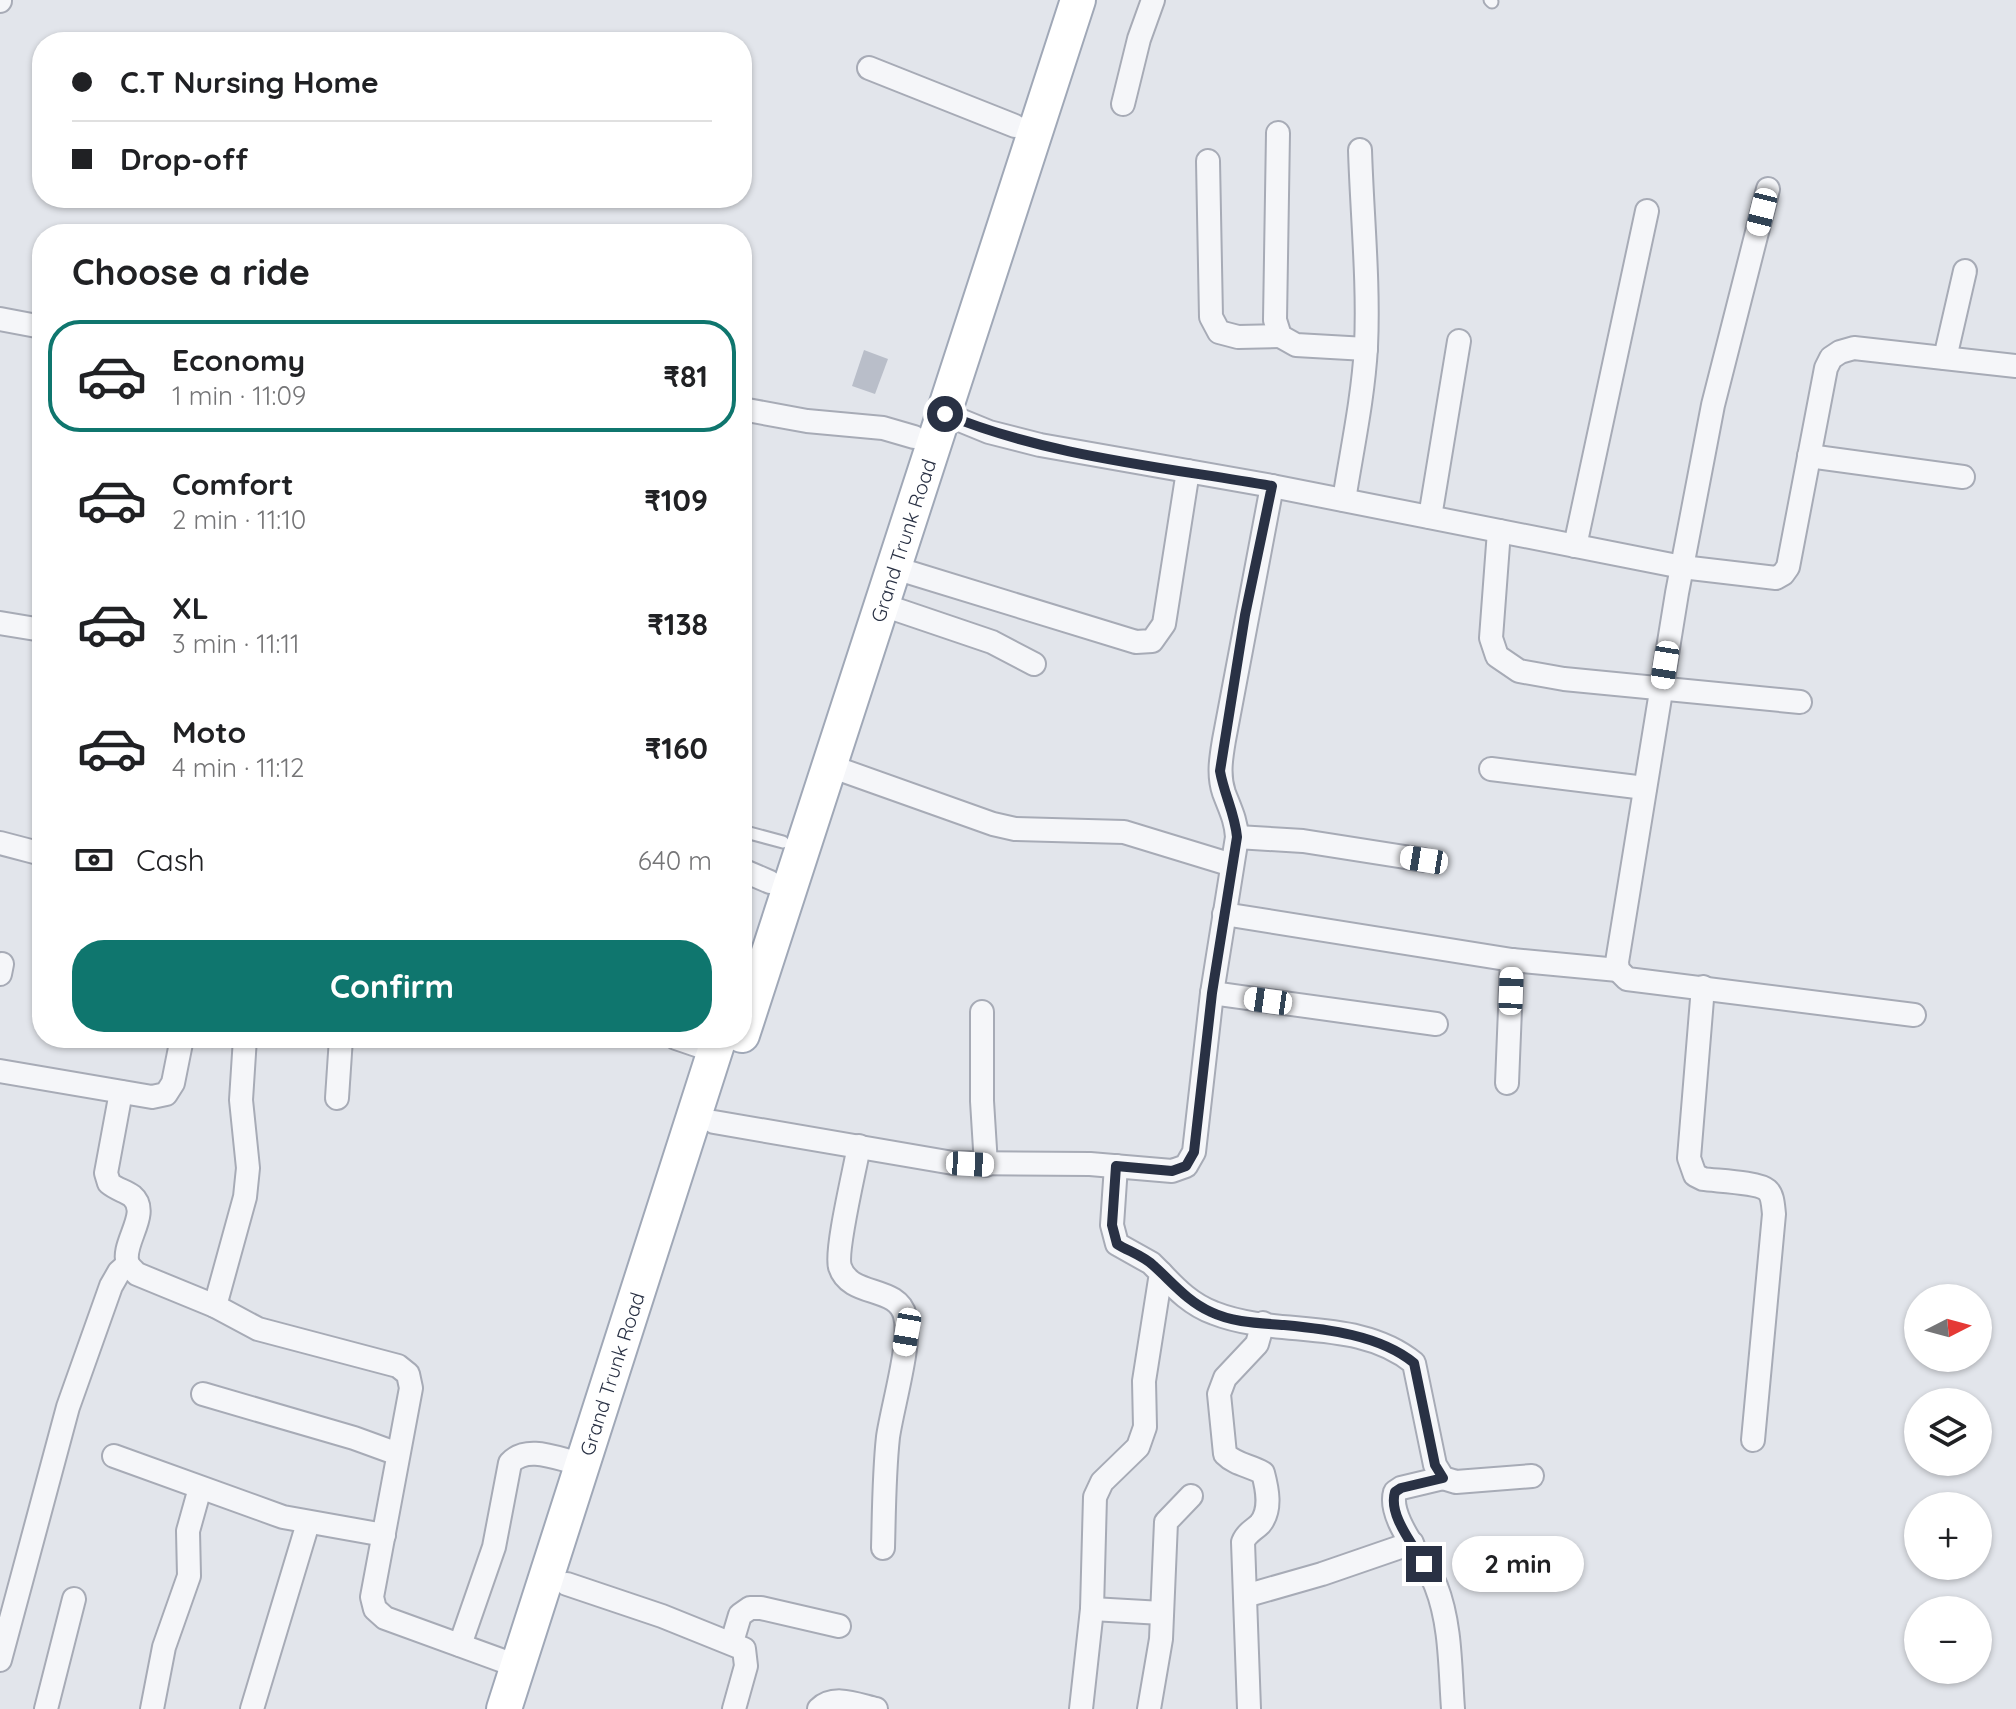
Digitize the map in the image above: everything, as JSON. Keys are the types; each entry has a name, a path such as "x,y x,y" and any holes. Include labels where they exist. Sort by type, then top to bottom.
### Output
{"main road":[{"name":"Grand Trunk Road","path":"752,902 756,876 783,842 1054,0"},
{"name":"Grand Trunk Road","path":"752,978 830,766 1078,0"},
{"name":"Grand Trunk Road","path":"504,1709 581,1464 726,1048"},
{"name":"Grand Trunk Road","path":"528,1709 714,1122 728,1048"}],"street":[{"path":"1123,104 1139,39 1153,0"},
{"path":"869,68 1015,126"},
{"path":"1278,133 1275,320 1280,336"},
{"path":"1344,500 1366,349 1360,150"},
{"path":"1208,161 1211,317 1219,332 1238,337 1280,336 1296,345 1366,349"},
{"path":"1768,189 1713,405 1661,689 1618,970 1627,979 1914,1015"},
{"path":"1575,546 1647,211"},
{"path":"1945,358 1965,271"},
{"path":"0,319 32,325"},
{"path":"1430,517 1459,341"},
{"path":"945,414 989,432 1040,445 1272,486 1682,567 1776,578 1788,567 1820,393 1831,358 1854,348 2016,366"},
{"path":"752,411 807,421 883,428 914,437"},
{"path":"1809,456 1963,477"},
{"path":"895,568 1136,642 1152,641 1164,624 1188,471"},
{"path":"714,1122 953,1163 1058,1162 1172,1171 1186,1166 1194,1152 1212,993 1237,837 1235,819 1224,792 1220,771 1245,615 1272,486"},
{"path":"1499,531 1491,638 1497,656 1519,671 1564,679 1800,702"},
{"path":"883,605 992,642 1034,664"},
{"path":"0,623 32,628"},
{"path":"830,766 993,824 1015,829 1124,832 1232,865"},
{"path":"1491,769 1645,788"},
{"path":"1237,837 1303,841 1424,860"},
{"path":"0,843 32,851"},
{"path":"1224,914 1512,960 1618,970"},
{"path":"1507,1083 1512,960"},
{"path":"1703,987 1689,1158 1691,1168 1695,1175 1703,1179 1758,1186 1767,1190 1774,1214 1753,1440"},
{"path":"1212,993 1436,1024"},
{"path":"982,1012 986,1165"},
{"path":"0,1071 152,1097 166,1094 173,1083 180,1048"},
{"path":"215,1306 247,1182 241,1100 244,1048"},
{"path":"337,1098 340,1048"},
{"path":"121,1092 106,1173 109,1183 133,1197 137,1206 128,1264 137,1274 215,1306 258,1329 398,1366 408,1374 411,1388 372,1597 375,1609 385,1618 517,1666"},
{"path":"859,1146 839,1261 845,1279 895,1300 905,1313 907,1332 888,1438 883,1548"},
{"path":"1116,1166 1112,1225 1117,1244 1151,1263 1183,1296 1212,1312 1239,1321 1305,1327 1354,1336 1402,1353 1414,1363 1435,1465 1443,1478"},
{"path":"0,1660 3,1637 68,1407 111,1286 128,1264"},
{"path":"1081,1709 1092,1609 1095,1497 1102,1482 1138,1447 1145,1427 1144,1381 1161,1273"},
{"path":"1249,1709 1243,1542 1247,1532 1260,1524 1267,1512 1267,1489 1263,1473 1235,1464 1225,1454 1219,1394 1225,1378 1257,1344 1263,1323"},
{"path":"203,1394 398,1454"},
{"path":"460,1645 491,1559 510,1463 518,1455 529,1452 581,1464"},
{"path":"114,1456 308,1523 384,1535"},
{"path":"1453,1709 1445,1619 1436,1585 1396,1515 1392,1500 1401,1488 1443,1478 1456,1482 1532,1476"},
{"path":"152,1709 164,1647 189,1576 188,1531 200,1488"},
{"path":"1149,1709 1161,1639 1166,1522 1191,1496"},
{"path":"252,1709 308,1523"},
{"path":"1245,1596 1412,1543"},
{"path":"567,1584 732,1642 744,1649 747,1656 734,1709"},
{"path":"46,1709 74,1599"},
{"path":"732,1642 740,1615 750,1608 839,1626"},
{"path":"1092,1609 1162,1613"},
{"path":"819,1709 825,1703 835,1701 876,1709"}],"lane":[{"path":"752,834 783,842"}],"building":[{"path":"864,350 888,359 875,394 852,386"}],"route":[{"path":"945,414 989,432 1040,445 1272,486 1245,615 1220,771 1224,792 1235,819 1237,837 1212,993 1194,1152 1186,1166 1172,1171 1116,1166 1112,1225 1117,1244 1151,1263 1183,1296 1212,1312 1239,1321 1305,1327 1354,1336 1402,1353 1414,1363 1435,1465 1443,1478 1401,1488 1392,1500 1396,1515 1424,1564"}]}
